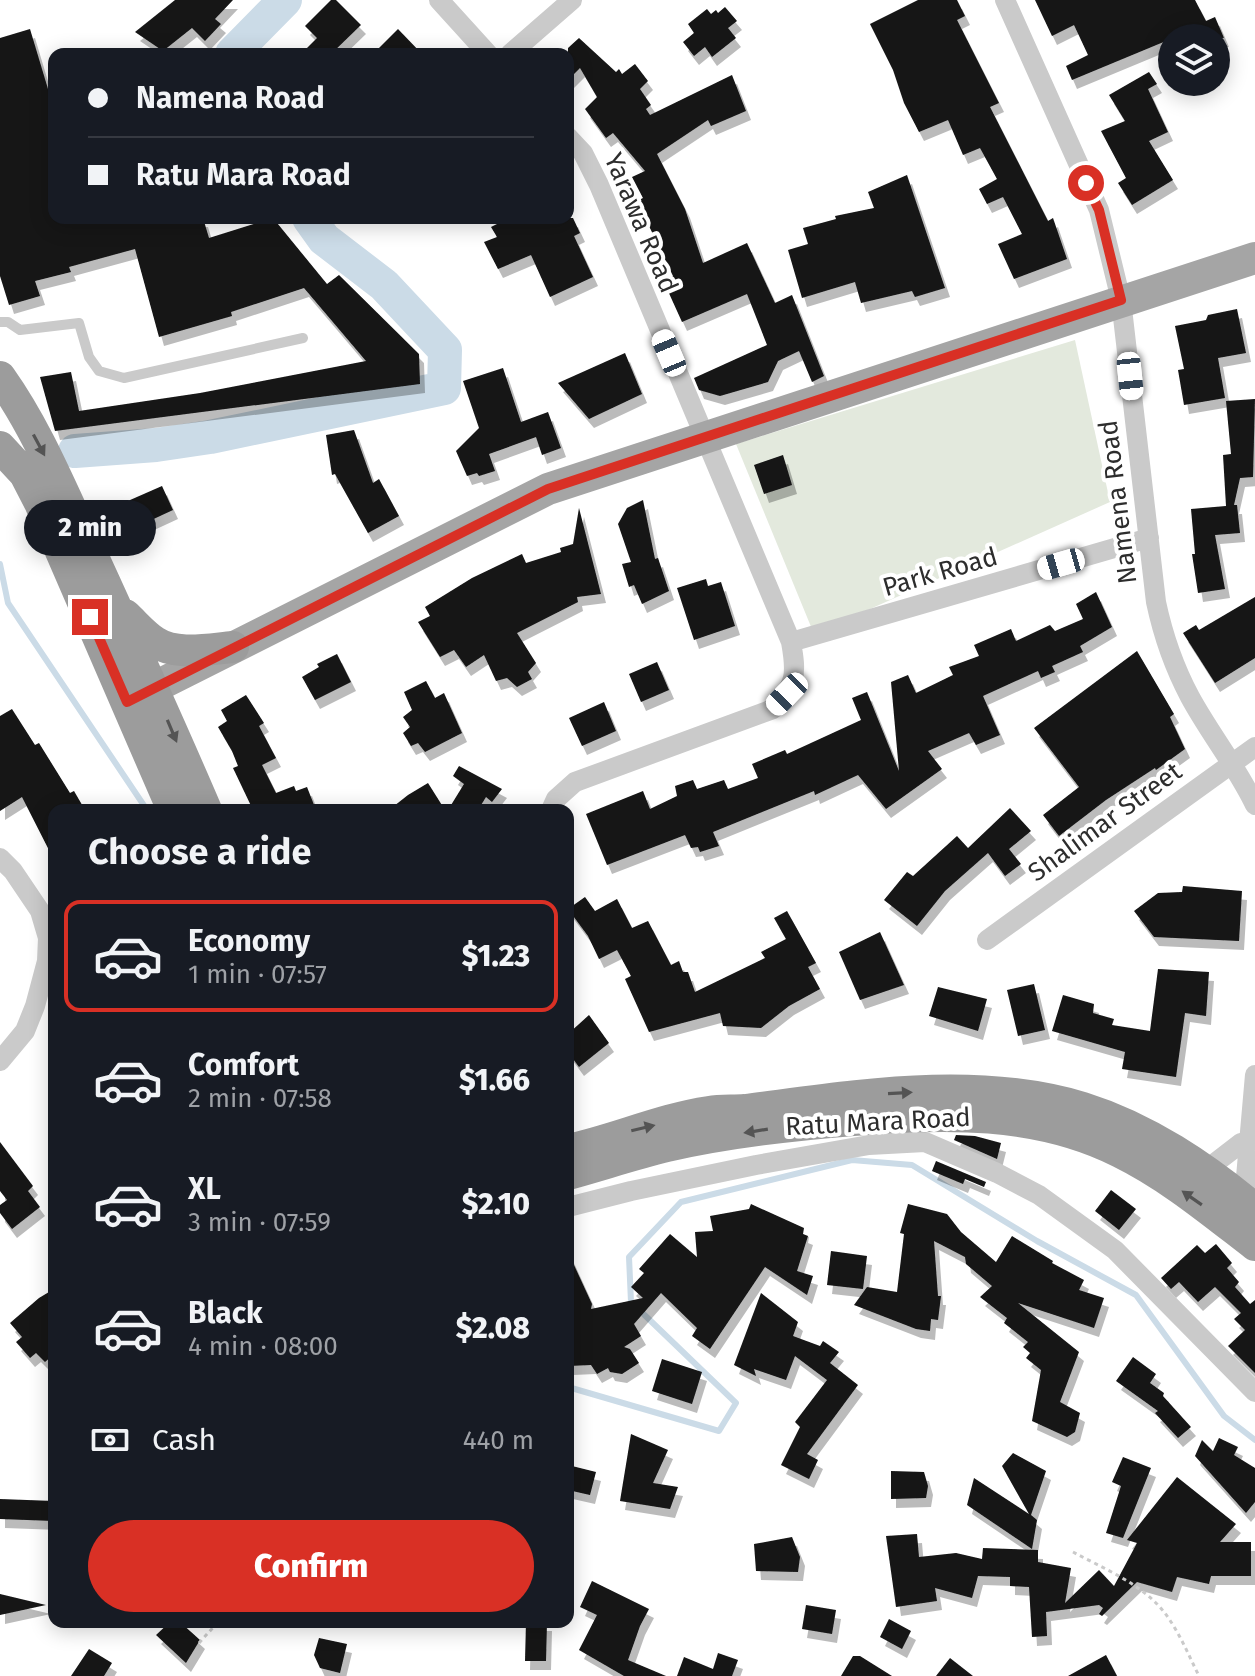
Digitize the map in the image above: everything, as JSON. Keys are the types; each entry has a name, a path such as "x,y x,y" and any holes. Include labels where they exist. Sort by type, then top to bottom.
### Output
{"highway":[{"path":"0,377 15,398 49,464 115,604 171,804"},
{"path":"0,447 25,474 140,694 203,804"},
{"path":"115,604 153,641 164,647 233,647"},
{"name":"Ratu Mara Road","path":"574,1148 708,1112 872,1094 981,1091 1035,1097 1084,1108 1139,1130 1206,1170 1249,1205"},
{"name":"Ratu Mara Road","path":"574,1172 666,1147 797,1125 920,1115 1003,1118 1079,1136 1120,1152 1182,1190 1255,1245"}],"main road":[{"path":"140,694 548,489 1255,258"}],"street":[{"path":"439,0 483,48"},
{"path":"517,48 572,0"},
{"name":"Namena Road","path":"1005,0 1099,210 1121,300 1156,602 1167,646 1189,696 1232,762 1255,805"},
{"name":"Yarawa Road","path":"554,804 575,782 773,709 787,694 797,673 791,642 599,185 583,153 574,143"},
{"name":"Park Road","path":"791,642 1149,538"},
{"name":"Shalimar Street","path":"987,940 1255,747"},
{"path":"0,858 13,871 40,911 48,938 47,961 35,1006 25,1031 0,1061"},
{"path":"1249,1205 1249,1142 1255,1075"},
{"path":"574,1205 756,1165 869,1145 925,1142 1039,1195 1115,1250 1255,1392"},
{"path":"1206,1170 1241,1143 1249,1142"}],"lane":[{"path":"0,322 8,322 20,330 79,323 89,357 99,371 124,378 303,338"}],"path":[{"path":"1073,1552 1110,1571 1153,1600 1175,1626 1199,1676"},
{"path":"199,1643 213,1628"}],"shaded area":[{"path":"1075,340 1110,502 814,634 736,444"}],"building":[{"path":"175,0 233,0 215,19 221,24 205,41 192,28 167,48 159,48 135,32"},
{"path":"331,0 336,0 361,25 337,48 307,48 317,38 305,26"},
{"path":"918,0 957,0 965,16 957,20 999,103 990,107 1048,221 1053,218 1067,259 1014,279 998,244 1022,234 1003,197 987,204 979,189 997,179 980,148 963,155 948,120 919,132 870,24"},
{"path":"1035,0 1195,0 1206,21 1215,17 1218,24 1158,24 1158,44 1072,80 1066,66 1088,55 1074,25 1052,36"},
{"path":"725,7 737,21 728,28 736,38 712,57 705,47 694,56 683,42 694,33 688,24 707,9 711,14"},
{"path":"30,29 48,89 48,224 205,224 209,238 254,224 278,224 327,284 339,275 419,354 420,384 55,431 40,377 71,372 79,411 200,393 366,361 304,288 231,312 232,316 159,337 135,249 69,267 71,272 35,281 40,296 9,305 0,276 0,38"},
{"path":"398,29 416,48 379,48"},
{"path":"579,38 622,74 635,64 648,81 640,89 651,105 646,109 650,115 732,75 746,111 711,126 708,120 657,154 685,209 703,263 747,243 775,303 792,295 824,376 812,382 799,351 778,361 768,382 720,396 699,390 694,378 767,345 747,294 682,322 663,280 673,276 637,201 643,198 632,177 645,171 613,133 606,138 585,109 597,97 580,68 574,74 574,48 568,48"},
{"path":"1149,72 1157,84 1148,89 1168,132 1149,141 1173,180 1132,205 1118,183 1126,178 1101,131 1125,121 1109,95"},
{"path":"907,175 945,288 915,297 912,291 861,303 855,282 802,298 788,250 808,244 803,228 836,219 835,216 874,208 868,192"},
{"path":"574,220 580,233 574,236 593,277 550,297 531,255 498,269 484,242 497,237 491,227 497,224 574,224"},
{"path":"1237,309 1246,353 1218,358 1225,398 1184,405 1178,370 1184,369 1175,326 1206,320 1208,315"},
{"path":"625,353 642,394 589,419 558,383"},
{"path":"503,368 521,422 548,412 561,448 542,455 536,437 489,454 495,471 467,476 456,451 479,428 463,381"},
{"path":"1255,399 1253,477 1240,478 1234,505 1237,505 1240,533 1215,535 1225,589 1198,593 1192,554 1195,554 1191,509 1226,506 1223,455 1231,454 1226,401"},
{"path":"354,430 373,483 379,479 399,516 368,533 335,474 332,475 326,435"},
{"path":"783,455 792,485 764,494 754,465"},
{"path":"162,486 173,510 132,529 121,504"},
{"path":"643,500 655,559 658,558 669,591 642,604 634,585 629,587 622,564 631,562 618,524 627,508"},
{"path":"579,508 601,594 577,597 578,602 517,633 536,663 528,672 532,679 517,687 507,678 496,681 484,655 466,667 454,650 440,657 418,622 430,616 425,607 472,578 522,554 526,563 561,552 560,548 573,544"},
{"path":"706,579 708,586 721,582 735,626 694,640 677,588"},
{"path":"1096,592 1112,627 1080,646 1083,652 1052,666 1055,672 1041,678 1038,671 983,696 1000,735 976,745 969,733 928,751 942,769 886,809 858,775 815,795 814,791 713,832 719,846 700,852 698,847 691,848 685,835 607,865 586,814 643,791 650,809 677,796 675,786 693,780 697,789 724,780 728,789 758,778 752,764 785,750 787,754 861,720 852,698 867,692 899,771 891,682 908,675 916,693 953,675 949,667 979,656 974,645 1011,629 1016,641 1050,625 1055,631 1083,619 1076,604"},
{"path":"1255,597 1255,658 1215,683 1183,633 1196,625 1199,630"},
{"path":"1137,651 1174,714 1170,717 1185,749 1106,800 1059,836 1043,815 1079,787 1034,728"},
{"path":"337,654 351,682 315,700 302,677 319,667 317,664"},
{"path":"657,662 669,690 641,702 629,674"},
{"path":"426,681 435,698 444,693 462,733 425,752 418,743 411,746 403,733 410,727 403,717 412,710 404,692"},
{"path":"246,695 264,723 259,726 276,758 262,765 276,793 294,786 296,791 307,787 314,804 250,804 233,768 238,766 232,751 218,727 227,721 221,710"},
{"path":"604,702 616,731 582,746 569,718"},
{"path":"12,709 35,745 39,743 70,793 74,791 82,804 48,804 48,848 22,797 0,811 0,716"},
{"path":"459,766 502,789 492,802 486,797 482,804 452,804 464,784 453,776"},
{"path":"428,783 441,804 397,804"},
{"path":"1010,808 1031,831 1009,849 1021,864 1005,876 988,853 945,891 917,926 884,900 907,872 913,876 957,836 968,848"},
{"path":"1183,886 1242,891 1239,941 1154,937 1134,911 1158,893 1182,892"},
{"path":"585,897 595,911 617,899 632,928 648,921 671,965 679,961 683,972 688,972 695,992 765,958 761,952 786,939 774,918 787,911 816,963 808,967 820,989 789,1006 761,1028 723,1026 720,1013 649,1032 625,979 631,976 617,950 599,959 574,917 574,905"},
{"path":"880,932 904,985 860,1000 839,952"},
{"path":"1158,969 1209,972 1206,1016 1185,1013 1176,1077 1122,1069 1125,1052 1052,1031 1063,995 1094,1004 1093,1013 1114,1019 1112,1025 1150,1031"},
{"path":"1034,984 1045,1030 1018,1036 1007,990"},
{"path":"938,987 987,999 978,1031 929,1016"},
{"path":"589,1015 609,1043 579,1067 574,1060 574,1029"},
{"path":"956,1135 1001,1143 997,1159 954,1140"},
{"path":"0,1142 33,1186 28,1191 40,1207 12,1229 0,1213 0,1205 7,1200 0,1191"},
{"path":"936,1161 986,1182 984,1187 965,1179 963,1184 932,1171"},
{"path":"1111,1190 1136,1209 1119,1230 1095,1211"},
{"path":"751,1204 804,1228 803,1234 808,1236 797,1271 813,1276 807,1295 765,1267 710,1349 692,1336 697,1328 661,1293 634,1324 641,1336 624,1347 630,1349 639,1363 622,1374 610,1372 608,1368 597,1374 591,1365 574,1366 574,1265 592,1304 591,1309 643,1298 631,1287 644,1273 639,1269 670,1234 697,1257 695,1232 713,1231 710,1216 749,1209"},
{"path":"908,1204 947,1214 961,1232 996,1262 1012,1236 1084,1280 1079,1290 1104,1298 1094,1328 1018,1303 1079,1352 1060,1402 1080,1413 1075,1432 1067,1437 1032,1421 1041,1370 1026,1358 1030,1353 1023,1347 1028,1342 1004,1323 1007,1318 980,1297 992,1286 966,1264 965,1257 934,1241 938,1296 941,1296 938,1320 931,1319 930,1331 916,1329 854,1305 867,1287 897,1292 904,1234 900,1233"},
{"path":"1216,1244 1232,1263 1227,1268 1239,1282 1235,1287 1250,1304 1255,1300 1255,1373 1228,1346 1245,1330 1234,1319 1241,1313 1215,1287 1198,1302 1179,1282 1171,1289 1161,1278 1197,1245 1205,1253"},
{"path":"831,1251 867,1256 863,1289 827,1285"},
{"path":"48,1293 48,1359 45,1362 36,1353 30,1358 16,1342 22,1337 10,1323"},
{"path":"761,1293 798,1322 793,1336 820,1346 823,1341 839,1352 830,1363 858,1385 807,1454 818,1460 809,1479 781,1465 800,1427 795,1422 827,1380 795,1356 786,1380 754,1369 756,1376 734,1365"},
{"path":"1133,1357 1156,1374 1150,1383 1164,1393 1163,1396 1191,1427 1178,1438 1155,1413 1158,1411 1116,1381"},
{"path":"662,1359 702,1372 692,1404 652,1391"},
{"path":"631,1434 668,1450 653,1483 678,1487 670,1509 620,1501"},
{"path":"1219,1438 1238,1447 1234,1455 1255,1468 1255,1502 1246,1513 1195,1456 1202,1440 1213,1451"},
{"path":"1013,1453 1046,1471 1031,1515 1037,1520 1032,1549 967,1505 974,1478 1029,1514 1002,1466"},
{"path":"1123,1457 1151,1468 1123,1538 1106,1533 1121,1486 1112,1482"},
{"path":"574,1466 596,1472 590,1495 574,1491"},
{"path":"891,1471 924,1472 928,1486 926,1498 891,1499"},
{"path":"1177,1477 1236,1524 1220,1542 1251,1542 1251,1576 1211,1576 1209,1584 1177,1577 1172,1592 1137,1582 1102,1616 1099,1614 1103,1608 1099,1605 1046,1612 1047,1636 1032,1637 1029,1587 1010,1586 1010,1577 978,1576 972,1598 935,1588 937,1601 896,1607 886,1536 917,1534 919,1557 956,1553 982,1559 983,1548 1038,1550 1038,1562 1071,1568 1065,1603 1099,1570 1114,1586 1137,1543 1127,1540"},
{"path":"0,1499 48,1501 48,1521 0,1519"},
{"path":"792,1537 800,1557 798,1572 756,1571 754,1544"},
{"path":"592,1581 649,1609 628,1660 666,1676 624,1676 579,1650 597,1615 580,1607"},
{"path":"0,1594 46,1605 0,1615"},
{"path":"806,1605 836,1610 832,1634 802,1629"},
{"path":"889,1619 911,1631 902,1649 880,1637"},
{"path":"164,1628 187,1628 200,1640 186,1663 156,1635"},
{"path":"526,1628 547,1628 546,1661 525,1661"},
{"path":"319,1638 347,1644 340,1673 320,1668 314,1655"},
{"path":"89,1649 112,1663 104,1676 71,1676"},
{"path":"718,1653 738,1660 732,1676 677,1676 684,1657 713,1669"},
{"path":"1106,1655 1117,1676 1068,1676"},
{"path":"853,1656 860,1656 892,1676 841,1676"},
{"path":"950,1658 973,1676 936,1676"}],"waterway":[{"path":"238,48 285,0"},
{"path":"75,451 210,437 444,388 445,350 384,285 324,239 313,224"},
{"path":"0,564 8,603 143,804"},
{"path":"574,1389 719,1431 736,1403 631,1302 629,1257 681,1202 852,1160 912,1165 1037,1241 1136,1295 1224,1416 1255,1440"}],"route":[{"path":"90,617 127,702 548,489 1121,300 1099,210 1086,183"}]}
